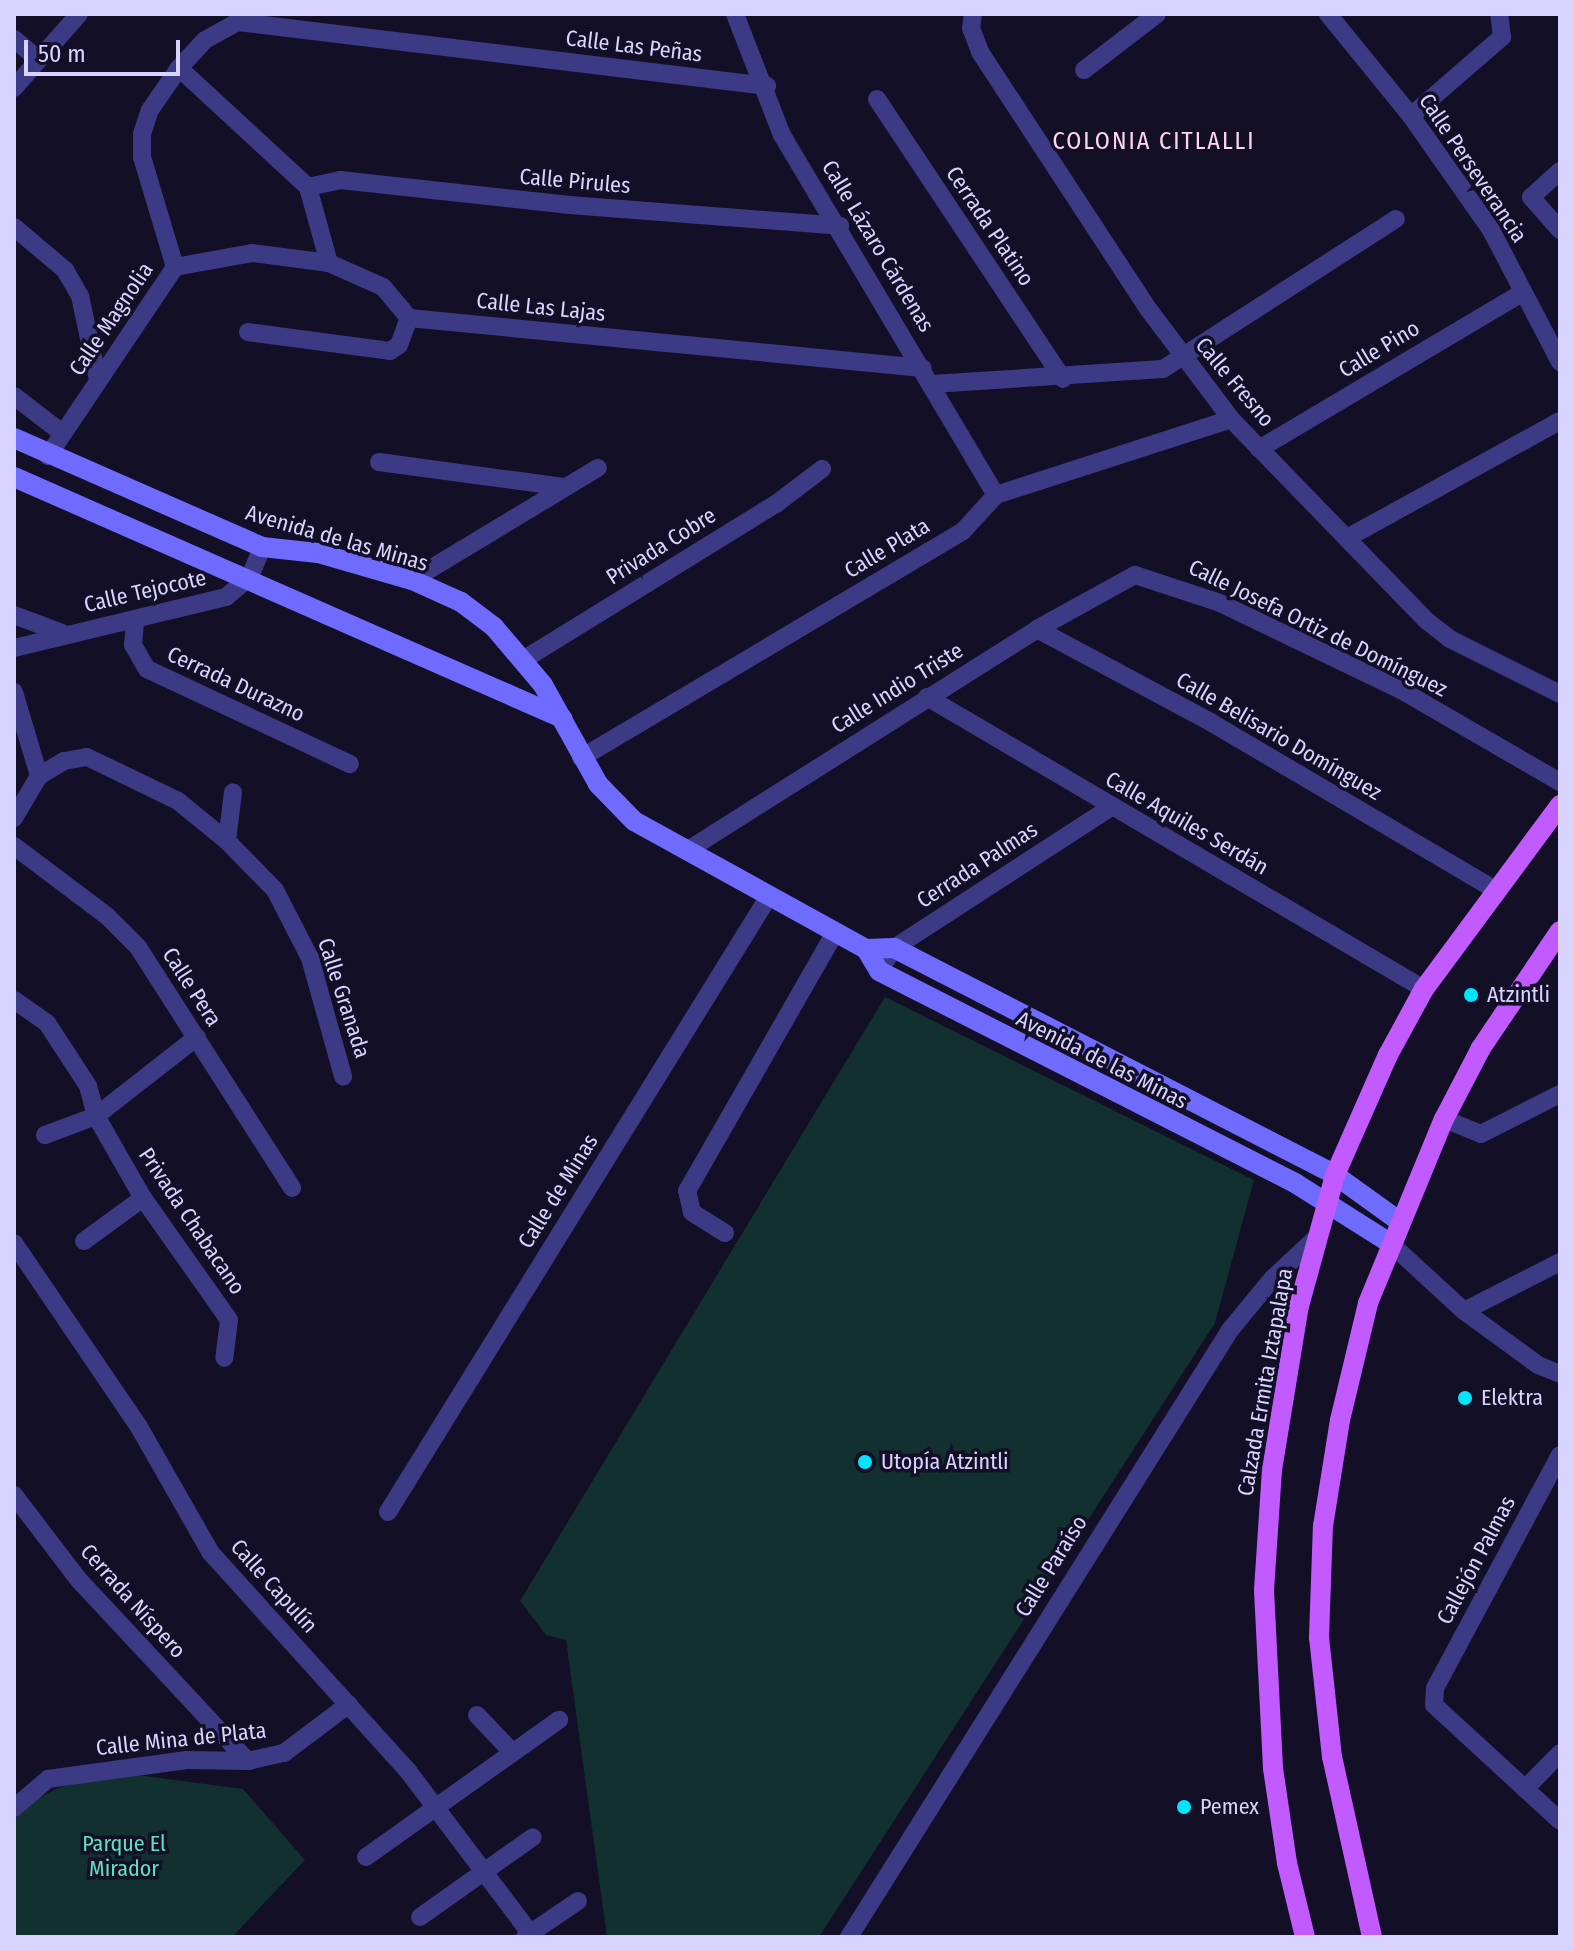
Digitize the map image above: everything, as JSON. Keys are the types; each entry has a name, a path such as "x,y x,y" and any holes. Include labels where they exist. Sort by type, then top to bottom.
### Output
{"main road":[{"name":"Calzada Ermita Iztapalapa","path":"1305,1937 1287,1863 1273,1768 1264,1590 1280,1410 1316,1238 1335,1175 1388,1055 1424,989 1494,889 1560,805"},
{"path":"1372,1937 1332,1757 1319,1638 1323,1526 1351,1366 1390,1243 1444,1119 1481,1048 1560,931"}],"street":[{"path":"14,88 79,14"},
{"name":"Calle Lázaro Cárdenas","path":"735,14 767,86 782,135 840,226 996,495"},
{"name":"Calle Fresno","path":"973,14 971,28 980,52 1183,359 1231,419 1450,639 1560,694"},
{"path":"1084,70 1157,14"},
{"name":"Calle Perseverancia","path":"1328,14 1411,116 1491,230 1560,362"},
{"path":"1411,116 1502,37 1499,14"},
{"name":"Calle Las Peñas","path":"179,68 205,40 238,22 767,86"},
{"path":"14,39 38,59"},
{"path":"179,68 308,187 329,263"},
{"name":"Calle Magnolia","path":"48,456 61,432 175,267 142,145 150,110 179,68"},
{"name":"Cerrada Platino","path":"877,99 1063,379"},
{"path":"1560,171 1531,197 1560,230"},
{"name":"Calle Pirules","path":"308,187 340,180 570,205 840,226"},
{"name":"Calle Las Lajas","path":"409,318 927,376 1063,379 1163,369 1183,359 1396,219"},
{"path":"14,227 65,270 80,296 98,380"},
{"path":"175,267 252,253 329,263 383,287 409,318 399,345 390,351 248,332"},
{"name":"Calle Pino","path":"1259,449 1523,292"},
{"path":"14,396 61,432"},
{"name":"Calle Plata","path":"581,758 963,531 996,495 1231,419"},
{"path":"1347,538 1560,421"},
{"name":"Avenida de las Minas","path":"14,438 48,456 262,547 318,553 412,580 461,602 494,627 523,660 562,718 581,758 598,784 634,821 866,949 894,948 1335,1175 1399,1221"},
{"path":"379,462 565,487"},
{"path":"412,580 598,468"},
{"name":"Privada Cobre","path":"523,660 776,504 822,469"},
{"path":"14,477 250,577 562,718"},
{"path":"250,577 262,547"},
{"name":"Calle Indio Triste","path":"688,850 1037,629 1135,575"},
{"name":"Calle Josefa Ortiz de Domínguez","path":"1135,575 1220,603 1387,684 1560,782"},
{"name":"Calle Tejocote","path":"14,648 62,633 135,622 226,597 250,577"},
{"path":"14,615 62,633"},
{"name":"Cerrada Durazno","path":"135,622 133,645 147,669 350,764"},
{"name":"Calle Belisario Domínguez","path":"1037,629 1212,723 1494,889"},
{"path":"14,692 39,776 14,818"},
{"name":"Calle Aquiles Serdán","path":"927,697 1424,989"},
{"name":"Calle Granada","path":"39,776 64,761 87,757 178,801 227,841 275,890 310,958 343,1076"},
{"path":"227,841 233,792"},
{"name":"Cerrada Palmas","path":"879,971 894,948 1111,807"},
{"name":"Calle Pera","path":"14,846 107,916 138,947 292,1188"},
{"name":"Calle de Minas","path":"388,1512 769,896"},
{"path":"725,1233 692,1212 687,1191 835,933"},
{"path":"866,949 879,971"},
{"name":"Avenida de las Minas","path":"879,971 1327,1203 1390,1243"},
{"name":"Privada Chabacano","path":"14,1000 47,1023 88,1086 96,1116 143,1198 229,1320 224,1358"},
{"path":"45,1135 96,1116 197,1037"},
{"path":"1444,1119 1481,1134 1560,1094"},
{"path":"84,1241 143,1198"},
{"path":"1399,1221 1407,1258"},
{"name":"Calle Paraíso","path":"849,1937 1230,1330 1272,1279 1316,1238"},
{"name":"Calle Capulín","path":"14,1243 139,1427 211,1553 349,1704 436,1807 529,1936"},
{"path":"1390,1243 1464,1311 1538,1365 1560,1374"},
{"path":"1464,1311 1560,1262"},
{"name":"Callejón Palmas","path":"1525,1789 1434,1705 1435,1688 1560,1455"},
{"name":"Cerrada Níspero","path":"14,1495 78,1579 248,1761"},
{"name":"Calle Mina de Plata","path":"16,1799 48,1779 187,1760 248,1761 284,1753 349,1704"},
{"path":"477,1715 513,1753"},
{"path":"366,1857 559,1720"},
{"path":"187,1760 221,1735"},
{"path":"1560,1753 1525,1789 1560,1821"},
{"path":"420,1917 533,1837"},
{"path":"529,1936 578,1901"}],"green space":[{"name":"Utopía Atzintli","path":"885,997 1254,1180 1215,1323 819,1937 607,1937 566,1640 546,1635 520,1601"},
{"name":"Parque El Mirador","path":"122,1773 243,1789 305,1860 232,1937 14,1937 14,1819 23,1806 58,1788"}],"place":[{"name":"Atzintli","path":"1471,995"},
{"name":"Elektra","path":"1465,1398"},
{"name":"Utopía Atzintli","path":"865,1462"},
{"name":"Pemex","path":"1184,1807"}],"district":[{"name":"COLONIA CITLALLI","path":"1154,142"}]}
